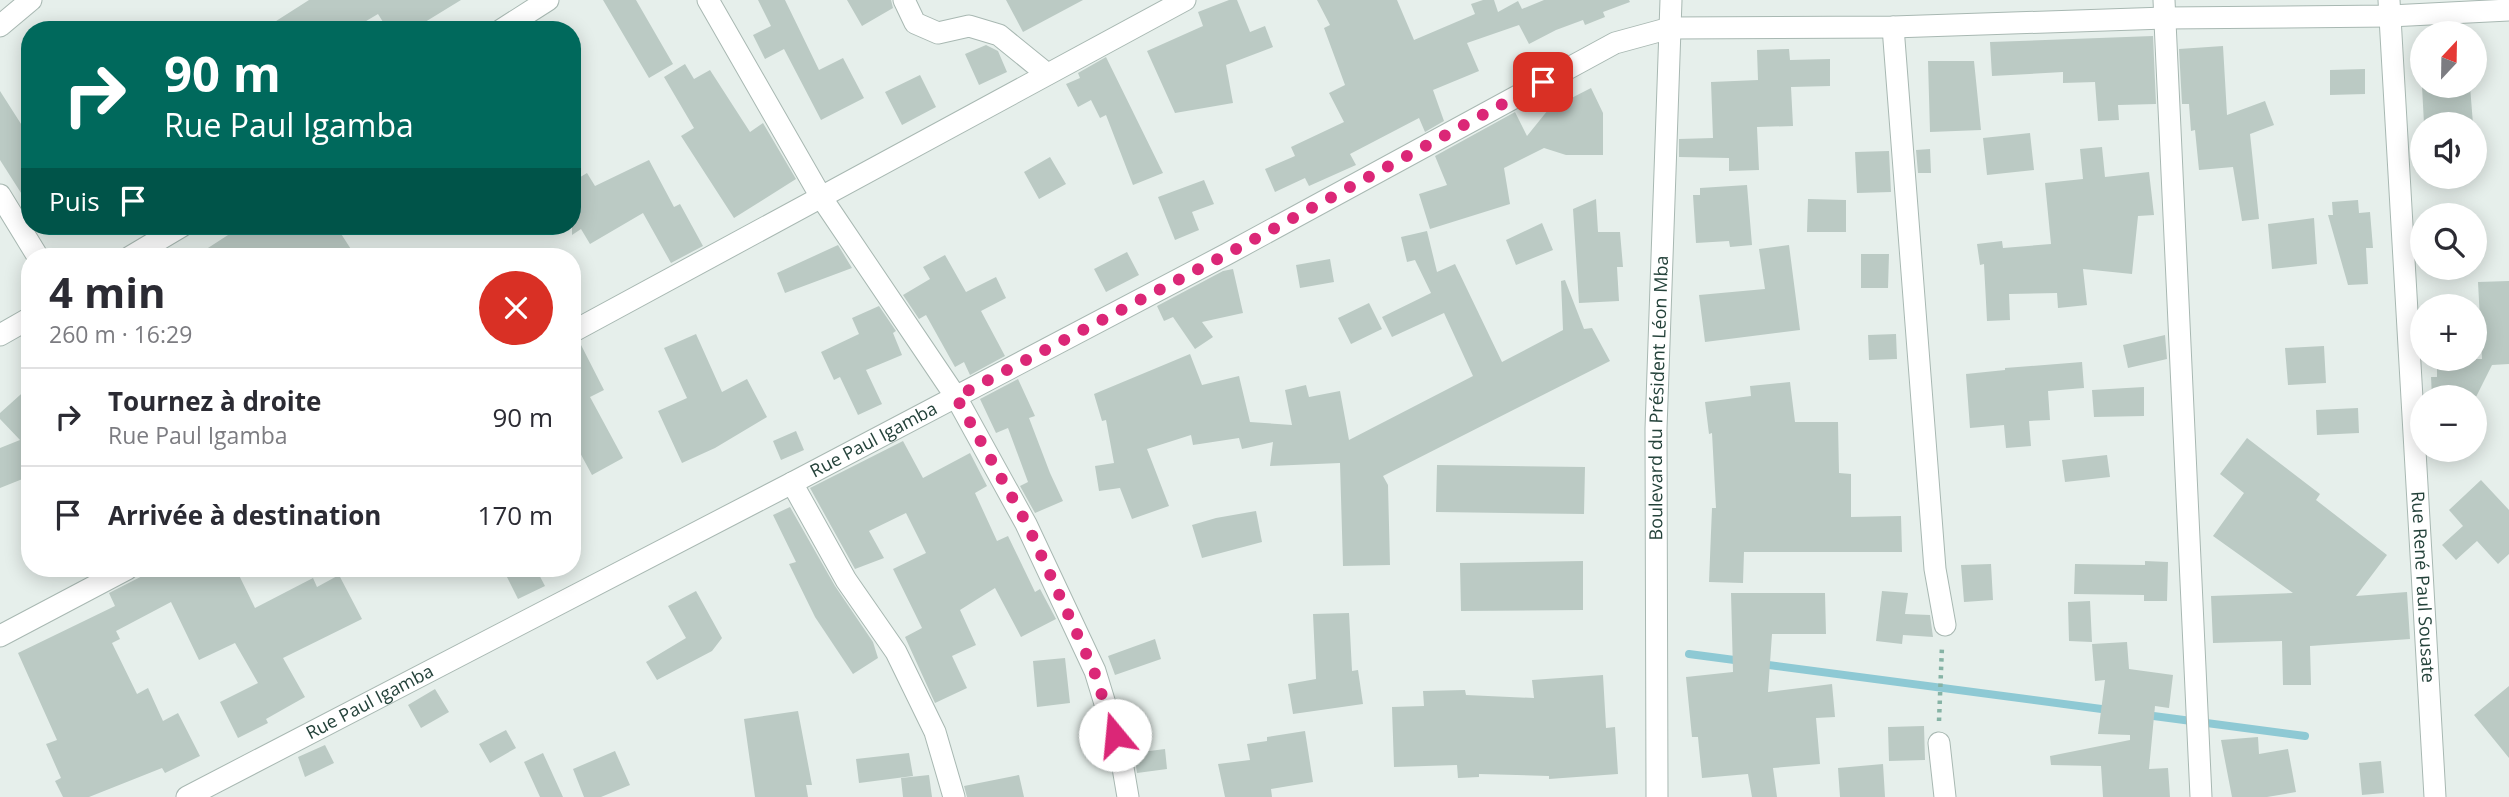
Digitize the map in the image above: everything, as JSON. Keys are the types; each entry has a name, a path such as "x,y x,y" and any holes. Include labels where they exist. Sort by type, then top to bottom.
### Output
{"street":[{"path":"0,26 31,0"},
{"path":"515,21 548,0"},
{"path":"708,0 821,197 956,397 1027,524 1094,671 1121,756 1128,797"},
{"path":"904,0 915,23 938,33 969,26 999,35 1047,74"},
{"path":"581,327 1185,0"},
{"name":"Boulevard du Président Léon Mba","path":"1657,797 1656,429 1671,0"},
{"name":"Rue René Paul Sousate","path":"2390,8 2435,797"},
{"path":"2165,9 2201,797"},
{"name":"Rue Paul Igamba","path":"187,797 1227,254 1615,43 1670,28 1894,27 2165,9 2509,10"},
{"path":"1894,27 1935,569 1945,625"},
{"path":"0,195 21,229"},
{"path":"145,248 167,235"},
{"path":"0,335 21,323"},
{"path":"792,483 846,580 896,652 935,732 954,797"},
{"path":"0,636 112,577"},
{"path":"1940,743 1945,797"}],"path":[{"path":"1939,705 1940,658"}],"building":[{"path":"309,0 461,0 427,21 382,21 378,14 366,21 276,21"},
{"path":"603,0 636,0 673,64 649,78"},
{"path":"758,0 785,0 819,70 843,58 864,98 821,120 784,49 765,59 753,35 771,26"},
{"path":"847,0 891,0 893,8 862,26"},
{"path":"1006,0 1083,0 1023,32"},
{"path":"1229,0 1237,0 1250,32 1265,26 1273,47 1226,65 1233,103 1175,113 1147,51 1203,26 1198,12"},
{"path":"1317,0 1397,0 1414,40 1475,14 1471,4 1483,0 1494,0 1498,12 1518,1 1522,9 1544,0 1630,2 1603,12 1605,17 1585,25 1583,20 1529,44 1519,25 1467,43 1479,71 1433,90 1444,121 1425,132 1419,118 1350,154 1356,165 1309,186 1305,178 1275,192 1265,169 1295,156 1291,147 1344,122 1329,93 1345,85 1324,28 1330,25"},
{"path":"2153,36 2156,104 2118,105 2119,120 2098,121 2095,82 2063,83 2063,72 1992,76 1990,42"},
{"path":"986,45 998,51 1007,72 979,85 965,54"},
{"path":"2223,46 2227,115 2265,101 2274,125 2250,134 2259,219 2242,221 2233,167 2199,170 2189,104 2182,104 2179,49"},
{"path":"1789,49 1790,60 1830,59 1830,86 1791,87 1793,126 1757,127 1759,170 1729,171 1729,158 1679,157 1679,139 1713,138 1711,82 1758,80 1757,50"},
{"path":"1106,57 1163,173 1133,185 1106,115 1100,118 1091,100 1078,107 1066,84 1080,78 1078,73"},
{"path":"1928,61 1974,61 1981,130 1930,132"},
{"path":"685,64 694,79 710,70 750,132 763,123 796,179 734,218 681,136 694,128 664,77"},
{"path":"2365,69 2365,94 2330,95 2330,70"},
{"path":"920,75 936,107 902,125 885,92"},
{"path":"1591,88 1603,113 1603,155 1566,155 1544,148 1504,168 1510,204 1430,229 1419,194 1447,185 1435,156 1515,112 1527,136 1548,110"},
{"path":"0,91 21,124 21,193 0,160"},
{"path":"2423,98 2471,98 2472,112 2423,112"},
{"path":"2030,133 2034,170 1987,175 1983,138"},
{"path":"2102,147 2105,177 2149,172 2154,215 2138,216 2132,274 2083,269 2087,305 2058,308 2057,293 2009,294 2010,320 1987,321 1984,264 1980,265 1977,244 2002,241 2003,248 2051,244 2045,183 2083,179 2080,149"},
{"path":"1930,149 1931,173 1918,173 1916,150"},
{"path":"1889,151 1891,192 1857,193 1855,152"},
{"path":"1050,157 1066,184 1039,199 1024,172"},
{"path":"649,160 674,207 680,204 703,246 671,263 643,213 590,244 581,229 581,177 587,173 595,186"},
{"path":"1204,180 1214,204 1192,212 1199,230 1175,240 1158,197"},
{"path":"1747,185 1752,245 1730,247 1729,241 1696,243 1693,195 1700,195 1700,188"},
{"path":"1596,199 1598,232 1620,232 1623,267 1617,267 1619,301 1579,303 1573,209"},
{"path":"1808,199 1846,200 1846,232 1807,232"},
{"path":"2358,200 2359,213 2370,212 2373,248 2366,248 2368,284 2348,285 2328,215 2333,215 2332,202"},
{"path":"2314,218 2317,264 2272,269 2268,224"},
{"path":"1542,223 1553,250 1516,265 1506,240"},
{"path":"1427,231 1437,272 1455,264 1502,362 1563,330 1561,281 1565,280 1584,329 1592,328 1610,361 1383,476 1388,485 1390,565 1343,566 1340,463 1270,466 1273,442 1242,449 1239,438 1193,445 1191,435 1147,449 1169,506 1132,519 1120,488 1099,491 1095,466 1114,463 1106,420 1102,421 1094,394 1190,354 1202,385 1239,376 1250,422 1292,425 1285,390 1306,385 1309,397 1340,391 1349,440 1473,376 1444,313 1392,337 1382,317 1431,293 1415,260 1407,262 1401,237"},
{"path":"228,235 342,235 350,248 208,248"},
{"path":"838,245 852,268 785,293 777,273"},
{"path":"1789,245 1800,330 1705,342 1699,295 1765,289 1759,249"},
{"path":"1127,252 1139,275 1106,292 1094,269"},
{"path":"1861,254 1889,254 1888,288 1861,288"},
{"path":"945,255 966,292 996,277 1006,298 981,311 1005,356 970,375 964,362 955,367 926,315 919,319 903,295 930,279 923,267"},
{"path":"1330,259 1334,282 1300,288 1296,265"},
{"path":"1233,269 1243,313 1202,322 1213,337 1195,349 1173,317 1164,321 1157,306 1223,271"},
{"path":"2509,281 2509,364 2492,365 2482,385 2431,385 2431,377 2437,377 2437,371 2487,371 2487,294 2479,294 2478,282"},
{"path":"1369,303 1382,329 1351,344 1338,318"},
{"path":"879,306 896,331 893,333 902,355 866,370 882,404 858,415 840,377 834,380 821,352 859,334 852,318"},
{"path":"696,334 722,392 747,379 767,417 715,448 682,463 658,411 687,398 664,348"},
{"path":"1896,334 1897,359 1869,360 1868,335"},
{"path":"2165,335 2167,359 2128,368 2123,345"},
{"path":"581,345 604,390 590,397 623,458 592,475 581,455"},
{"path":"2324,346 2326,383 2288,385 2285,348"},
{"path":"2082,362 2084,388 2048,391 2050,420 2029,421 2031,446 2006,448 2004,425 1970,428 1966,374"},
{"path":"1018,379 1035,416 1029,418 1063,501 1035,513 1020,486 1028,482 1008,428 996,433 980,399"},
{"path":"1790,382 1795,422 1838,422 1839,473 1851,474 1851,517 1901,516 1902,552 1744,552 1743,583 1709,582 1712,508 1716,508 1712,433 1709,434 1705,402 1751,396 1750,386"},
{"path":"2144,387 2144,416 2094,417 2092,390"},
{"path":"21,394 21,480 0,488 0,448 20,440 0,419 0,413"},
{"path":"2358,408 2359,433 2317,435 2316,410"},
{"path":"796,431 804,450 781,460 773,441"},
{"path":"2247,438 2320,494 2316,500 2387,555 2356,596 2407,592 2410,639 2310,646 2311,685 2283,685 2282,641 2213,643 2211,596 2293,593 2213,536 2244,493 2220,474"},
{"path":"903,441 923,478 970,453 987,486 975,493 997,541 1008,536 1035,592 1040,589 1056,619 1021,637 995,588 960,610 976,645 952,656 967,688 935,703 905,637 922,628 893,569 926,553 906,513 869,531 884,558 855,569 810,488"},
{"path":"2107,455 2110,477 2065,482 2062,460"},
{"path":"1437,465 1585,467 1584,514 1436,512"},
{"path":"2481,480 2509,510 2509,554 2498,564 2477,541 2456,560 2442,545 2463,526 2449,510"},
{"path":"790,507 835,586 873,642 878,658 853,674 815,617 789,564 796,562 773,515"},
{"path":"1256,511 1262,542 1202,558 1192,525"},
{"path":"1583,561 1583,610 1461,611 1460,563"},
{"path":"2145,561 2168,562 2167,601 2144,601 2144,595 2074,594 2075,564 2145,565"},
{"path":"1991,564 1993,600 1964,602 1961,565"},
{"path":"140,577 240,577 255,608 313,578 317,587 340,577 362,619 283,658 305,697 266,719 268,723 238,738 220,702 258,683 235,643 199,660 171,602 116,631 120,639 112,643 137,694 148,688 163,721 178,713 200,756 165,773 162,768 89,797 63,797 55,781 61,778 46,744 57,740 18,653 115,606 109,593"},
{"path":"507,577 540,577 545,586 518,599"},
{"path":"696,591 722,638 712,651 657,680 646,662 686,638 668,606"},
{"path":"1882,591 1908,593 1905,614 1930,615 1933,637 1903,635 1902,644 1876,641"},
{"path":"1731,593 1825,593 1826,634 1772,634 1768,692 1832,684 1835,717 1816,718 1820,764 1773,768 1777,797 1752,797 1748,774 1702,778 1698,737 1692,737 1686,677 1733,672"},
{"path":"2090,601 2092,642 2069,641 2068,602"},
{"path":"1349,613 1352,671 1358,670 1363,704 1293,714 1288,684 1316,679 1313,614"},
{"path":"1155,639 1161,659 1115,675 1108,656"},
{"path":"2127,642 2129,669 2173,675 2169,708 2155,706 2149,769 2168,768 2170,797 2103,797 2101,766 2051,765 2050,756 2130,740 2130,735 2098,734 2105,680 2095,681 2092,644"},
{"path":"1065,658 1070,703 1037,707 1033,661"},
{"path":"1603,675 1606,728 1615,727 1618,774 1549,779 1549,776 1479,774 1479,777 1458,778 1457,765 1394,767 1392,707 1424,706 1423,691 1465,690 1466,695 1534,698 1532,680"},
{"path":"2509,686 2509,758 2474,715"},
{"path":"435,689 449,712 421,728 408,705"},
{"path":"798,711 812,785 806,785 808,797 755,797 744,719"},
{"path":"1924,726 1925,760 1889,761 1888,727"},
{"path":"506,730 516,748 490,763 479,744"},
{"path":"1305,731 1313,782 1271,789 1272,797 1225,797 1218,764 1250,760 1247,744 1267,741 1267,737"},
{"path":"2258,737 2259,754 2288,749 2296,792 2267,797 2232,797 2221,740"},
{"path":"325,745 334,763 305,777 298,757"},
{"path":"1165,749 1167,769 1137,773 1134,753"},
{"path":"615,751 630,785 601,797 584,797 573,769"},
{"path":"543,753 563,797 540,797 524,762"},
{"path":"909,753 913,776 859,783 856,759"},
{"path":"2381,761 2384,793 2362,795 2359,763"},
{"path":"1883,764 1885,797 1840,797 1838,768"},
{"path":"929,775 932,797 903,797 901,778"},
{"path":"1019,775 1024,797 967,797 964,786"}],"waterway":[{"path":"1689,654 1742,661"},
{"path":"1761,664 2109,710"},
{"path":"2146,715 2305,736"}],"route":[{"path":"1115,735 1094,671 1027,524 956,397 1227,254 1543,82"}]}
